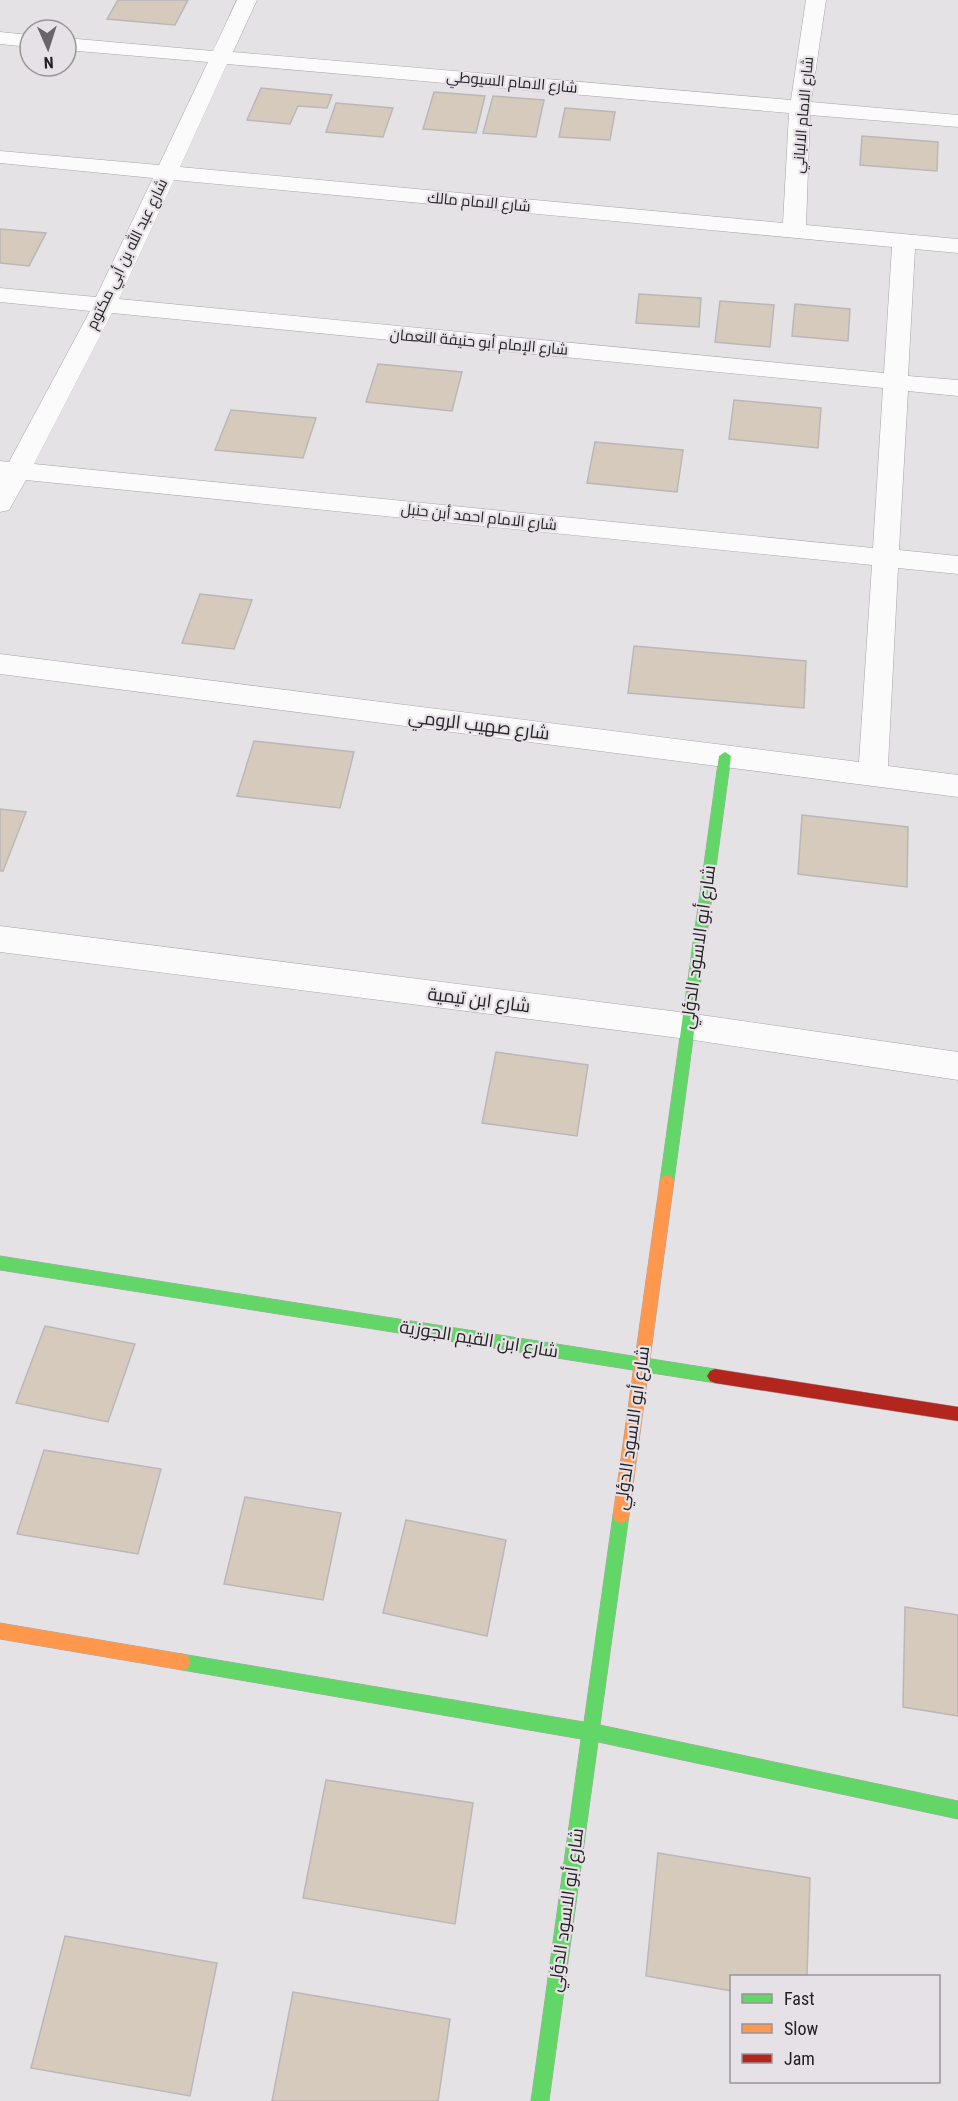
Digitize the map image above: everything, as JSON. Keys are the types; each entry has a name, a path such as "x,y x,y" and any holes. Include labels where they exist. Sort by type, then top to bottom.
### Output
{"street":[{"name":"شارع عبد الله بن أبي مكتوم","path":"0,504 8,470 104,306 247,0"},
{"name":"شارع الامام الالباني","path":"794,231 800,108 816,0"},
{"path":"0,38 18,39"},
{"name":"شارع الامام السيوطي","path":"78,45 958,121"},
{"name":"شارع الامام مالك","path":"0,157 958,246"},
{"path":"873,775 904,241"},
{"name":"شارع الإمام أبو حنيفة النعمان","path":"0,296 958,388"},
{"name":"شارع الامام احمد أبن حنبل","path":"8,470 958,565"},
{"name":"شارع صهيب الرومي","path":"0,664 958,786"},
{"name":"شارع أبو الاسود الدؤلي","path":"540,2101 725,756"},
{"name":"شارع ابن تيمية","path":"0,939 687,1026 958,1066"},
{"name":"شارع ابن القيم الجوزية","path":"0,1263 958,1414"},
{"path":"0,1631 591,1732 958,1810"}],"building":[{"path":"118,0 188,0 175,25 107,19"},
{"path":"261,88 332,95 327,108 298,106 290,124 247,120"},
{"path":"434,92 485,96 476,133 423,129"},
{"path":"493,96 544,100 536,137 483,133"},
{"path":"336,103 393,108 383,137 326,132"},
{"path":"565,108 615,112 610,140 559,137"},
{"path":"862,136 938,142 937,171 860,165"},
{"path":"0,229 46,233 29,266 0,263"},
{"path":"639,294 701,298 699,327 636,323"},
{"path":"720,301 774,305 770,347 715,342"},
{"path":"795,304 850,309 848,341 792,336"},
{"path":"378,364 462,372 452,411 366,402"},
{"path":"734,400 821,408 818,448 729,439"},
{"path":"231,410 316,418 303,458 215,450"},
{"path":"595,442 683,450 677,492 587,483"},
{"path":"200,594 252,600 234,649 182,643"},
{"path":"634,646 806,661 804,708 628,693"},
{"path":"254,741 354,752 340,808 237,796"},
{"path":"0,809 26,812 3,871 0,871"},
{"path":"802,815 908,827 907,887 798,874"},
{"path":"496,1052 588,1065 577,1136 482,1123"},
{"path":"45,1326 135,1344 108,1422 16,1403"},
{"path":"44,1450 161,1469 138,1554 17,1534"},
{"path":"245,1497 341,1513 323,1600 224,1584"},
{"path":"406,1520 506,1540 487,1636 383,1613"},
{"path":"905,1607 958,1615 958,1716 903,1707"},
{"path":"326,1780 473,1803 455,1924 303,1898"},
{"path":"658,1853 810,1878 807,1975 730,1975 730,1991 646,1976"},
{"path":"65,1936 217,1963 190,2096 31,2068"},
{"path":"293,1992 450,2019 438,2101 272,2101"}],"traffic: fast":[{"path":"667,1181 725,756"},
{"path":"0,1263 715,1376"},
{"path":"540,2101 621,1515"},
{"path":"182,1662 591,1732 958,1810"}],"traffic: slow":[{"path":"621,1515 667,1181"},
{"path":"0,1631 182,1662"}],"traffic: jam":[{"path":"715,1376 958,1414"}]}
